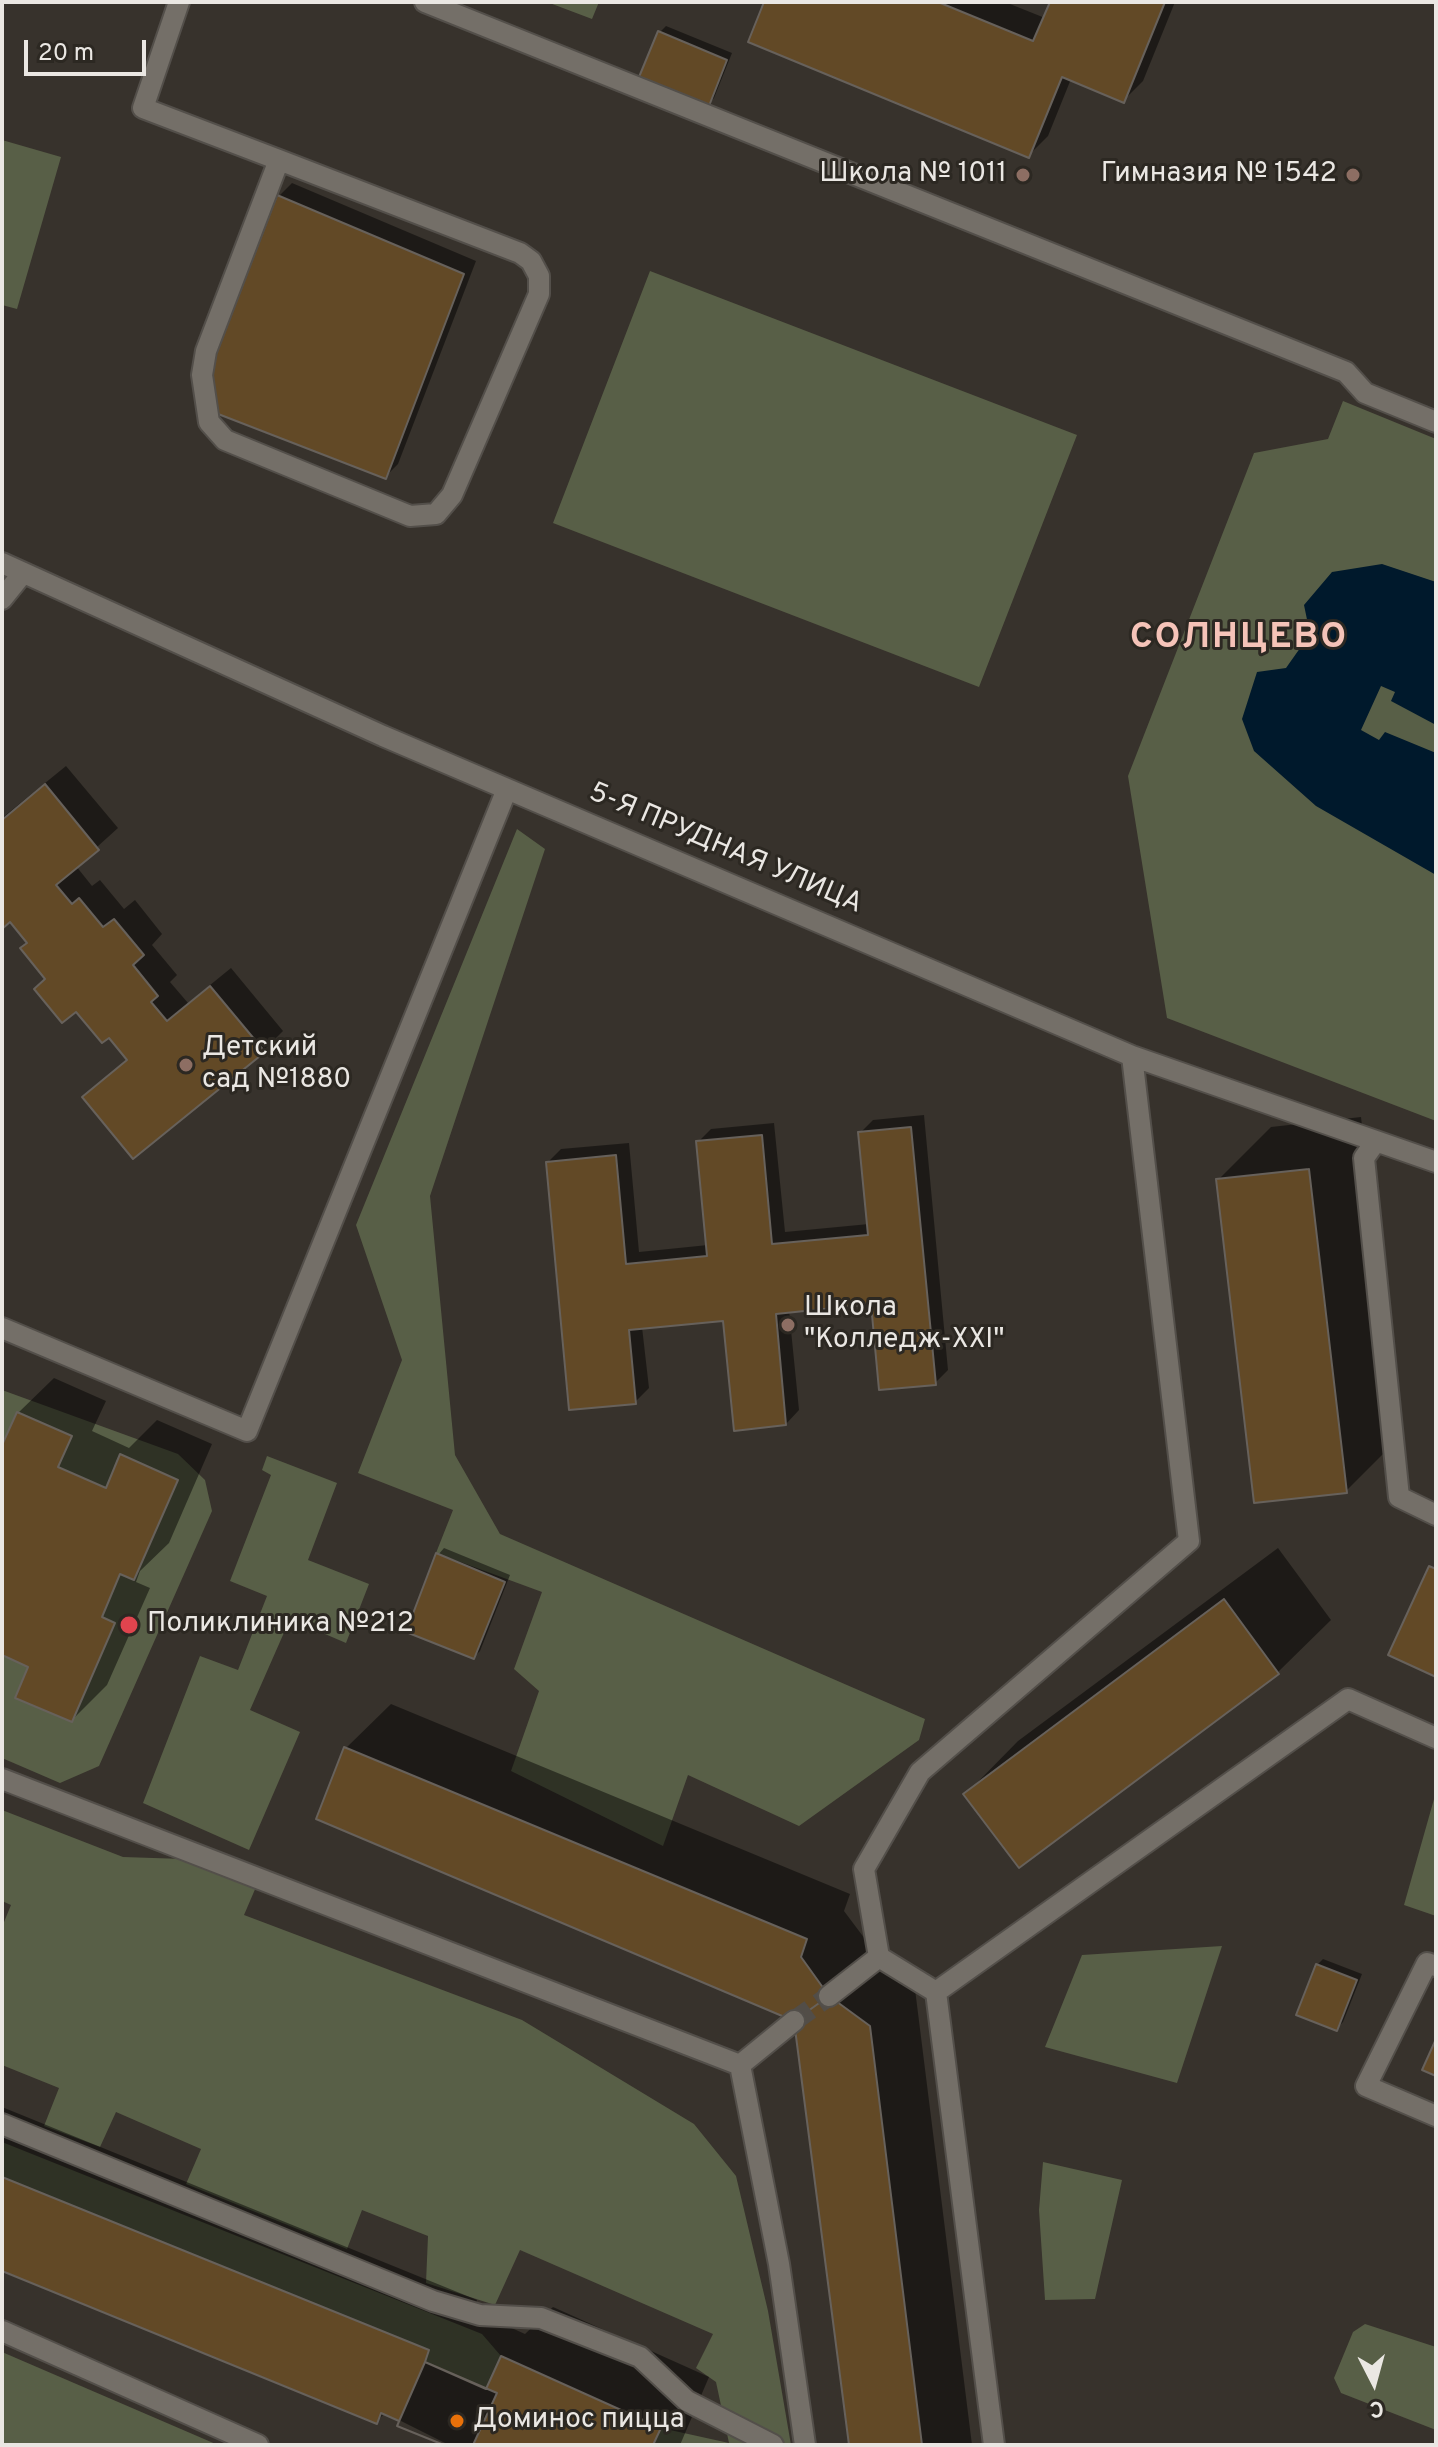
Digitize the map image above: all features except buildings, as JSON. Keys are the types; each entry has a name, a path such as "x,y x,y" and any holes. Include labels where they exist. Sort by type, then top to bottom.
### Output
{"street":[{"path":"179,2 143,108 279,160 520,253 531,261 539,276 539,294 520,339 452,495 436,514 410,516 225,440 209,422 202,375 206,351 279,160"},
{"path":"425,2 1346,372 1365,393 1436,422"},
{"name":"5-Я ПРУДНАЯ УЛИЦА","path":"2,563 507,789 1132,1056 1436,1162"},
{"path":"2,599 23,573"},
{"path":"2,1328 247,1431 507,789"},
{"path":"936,1992 879,1957 864,1869 920,1772 1189,1541 1132,1056"},
{"path":"1376,1141 1364,1158 1399,1497 1436,1515"},
{"path":"936,1992 1348,1699 1436,1738"},
{"path":"2,1779 740,2065"},
{"path":"829,1996 879,1957"},
{"path":"1436,1966 1427,1963 1366,2086 1436,2116"},
{"path":"936,1992 994,2445"},
{"path":"740,2065 794,2021"},
{"path":"740,2065 779,2264 805,2445"},
{"path":"2,2124 433,2301 480,2315 541,2318 640,2357 687,2401 773,2445"},
{"path":"2,2331 258,2445"}],"green space":[{"path":"547,2 599,2 592,19"},
{"path":"2,140 61,157 17,309 2,305"},
{"path":"650,271 1077,435 979,687 553,523"},
{"path":"1343,401 1436,439 1436,1121 1167,1018 1128,776 1254,453 1328,439"},
{"path":"517,829 545,849 430,1196 455,1455 500,1534 925,1719 919,1740 799,1826 688,1775 663,1846 511,1771 539,1691 514,1669 542,1592 436,1553 453,1510 358,1473 402,1360 356,1225"},
{"path":"2,1390 178,1454 205,1480 212,1511 99,1766 60,1783 2,1758 2,1655 28,1667 15,1698 72,1722 115,1624 102,1617 120,1574 134,1580 120,1455 106,1488 58,1467 72,1436 17,1412 2,1445"},
{"path":"267,1456 337,1483 308,1560 369,1584 346,1643 290,1619 250,1710 300,1732 249,1850 143,1803 200,1656 238,1670 267,1596 230,1581 271,1475 262,1470"},
{"path":"1436,1792 1436,1916 1404,1905"},
{"path":"2,1810 123,1857 184,1859 256,1887 244,1915 522,2020 694,2124 736,2176 768,2311 791,2445 653,2445 661,2428 729,2443 716,2382 696,2368 713,2334 520,2250 495,2305 426,2283 428,2236 362,2210 347,2249 186,2184 201,2149 116,2112 100,2147 44,2126 59,2088 2,2065 2,1927 11,1905 2,1901"},
{"path":"1222,1946 1177,2083 1045,2047 1082,1955"},
{"path":"2,2142 482,2334 501,2356 486,2389 425,2362 428,2350 2,2177"},
{"path":"1043,2162 1122,2180 1095,2299 1045,2300 1039,2210"},
{"path":"1365,2324 1436,2347 1436,2430 1341,2393 1334,2378 1353,2332"},
{"path":"2,2352 218,2445 2,2445"}],"water":[{"path":"1382,564 1436,582 1436,725 1391,701 1395,692 1381,686 1361,730 1379,740 1385,732 1436,753 1436,875 1316,806 1254,751 1242,719 1257,672 1286,668 1310,634 1304,605 1332,572"}],"tunnel":[{"path":"794,2021 829,1996"}],"place":[{"name":"Школа № 1011","path":"1023,175"},
{"name":"Гимназия № 1542","path":"1353,175"},
{"name":"Детский сад №1880","path":"186,1065"},
{"name":"Школа \"Колледж-XXI\"","path":"788,1325"},
{"name":"Поликлиника №212","path":"129,1625"},
{"name":"Доминос пицца","path":"457,2421"}],"district":[{"name":"СОЛНЦЕВО","path":"1239,640"}]}
